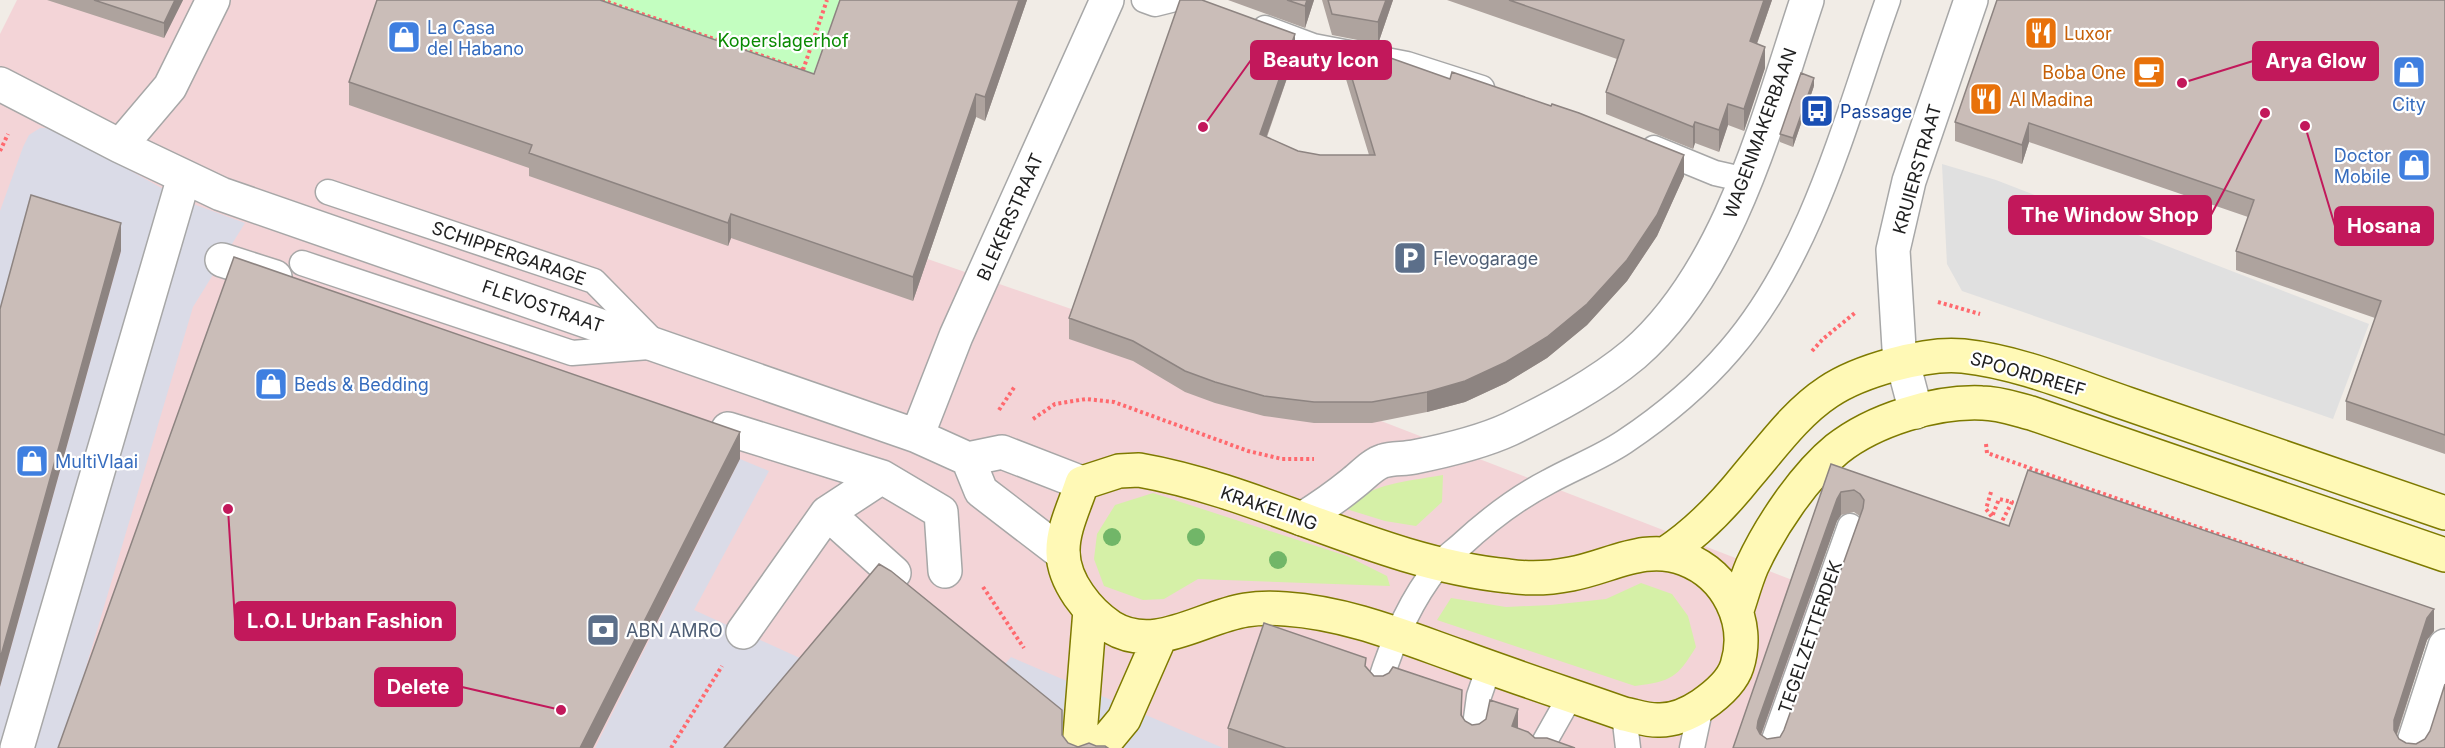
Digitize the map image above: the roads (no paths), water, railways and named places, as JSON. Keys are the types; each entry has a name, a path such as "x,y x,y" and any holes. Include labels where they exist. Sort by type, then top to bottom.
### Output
{"main road":[{"name":"SPOORDREEF","path":"1665,554 1690,538 1747,477 1801,413 1829,391 1865,373 1938,357 1962,356 2012,366 2445,513"},
{"name":"SPOORDREEF","path":"1737,610 1752,567 1784,512 1809,479 1837,449 1870,429 1947,403 1984,403 2008,407 2445,555"},
{"name":"KRAKELING","path":"1139,470 1171,475 1229,493 1438,565 1509,577 1540,577 1571,574 1635,554 1665,554 1684,558 1701,567 1720,584 1737,610 1742,639 1737,668 1718,695 1692,712 1659,720 1624,714 1397,634 1320,612 1284,609 1245,610 1160,637 1137,638 1112,627 1090,610 1071,581 1063,554 1065,534 1082,483 1119,471 1139,470"},
{"path":"1079,748 1090,610"},
{"path":"1100,748 1124,719 1160,637"}],"street":[{"path":"120,146 170,87 213,0"},
{"name":"BLEKERSTRAAT","path":"916,436 956,336 1107,0"},
{"name":"WAGENMAKERBAAN","path":"1302,519 1380,462 1451,448 1507,430 1590,386 1634,354 1667,320 1708,260 1731,215 1746,180 1807,0"},
{"name":"KRUIERSTRAAT","path":"1916,412 1899,348 1893,250 1909,181 1971,0"},
{"name":"FLEVOSTRAAT","path":"0,84 220,194 916,436 968,459"},
{"path":"17,748 184,177"},
{"path":"222,260 297,273"},
{"path":"728,429 882,477 940,512 945,572"},
{"path":"1063,554 981,491 968,459 1002,452 1082,483"},
{"path":"744,633 827,513 882,477"},
{"path":"827,513 894,573"},
{"path":"2412,748 2445,646"}],"lane":[{"path":"1144,0 1155,4 1171,0"},
{"path":"1379,685 1397,634 1411,606 1438,565 1505,508 1547,482 1624,442 1700,382 1731,349 1763,306 1803,235 1823,186 1887,0"},
{"path":"1239,19 1313,45 1407,64 1507,96"},
{"path":"1628,138 1715,173 1746,180"},
{"name":"SCHIPPERGARAGE","path":"328,192 594,281 658,346"},
{"path":"297,273 572,353 658,346"},
{"name":"TEGELZETTERDEK","path":"1771,748 1850,526"},
{"path":"1474,733 1479,696 1489,667"},
{"path":"1541,748 1572,696"},
{"path":"1692,748 1701,706"},
{"path":"1624,714 1628,748"}],"place":[{"name":"Luxor","path":"2041,33"},
{"name":"La Casa del Habano","path":"404,37"},
{"name":"Boba One","path":"2149,72"},
{"name":"City","path":"2409,72"},
{"name":"Arya Glow","path":"2182,83"},
{"name":"Al Madina","path":"1986,99"},
{"name":"Passage","path":"1817,111"},
{"name":"The Window Shop","path":"2265,113"},
{"name":"Hosana","path":"2305,126"},
{"name":"Beauty Icon","path":"1203,127"},
{"name":"Doctor Mobile","path":"2414,165"},
{"name":"Flevogarage","path":"1410,258"},
{"name":"Beds & Bedding","path":"271,384"},
{"name":"MultiVlaai","path":"32,461"},
{"name":"L.O.L Urban Fashion","path":"228,509"},
{"name":"ABN AMRO","path":"603,630"},
{"name":"Delete","path":"561,710"}],"park label":[{"name":"Koperslagerhof","path":"783,40"}]}
